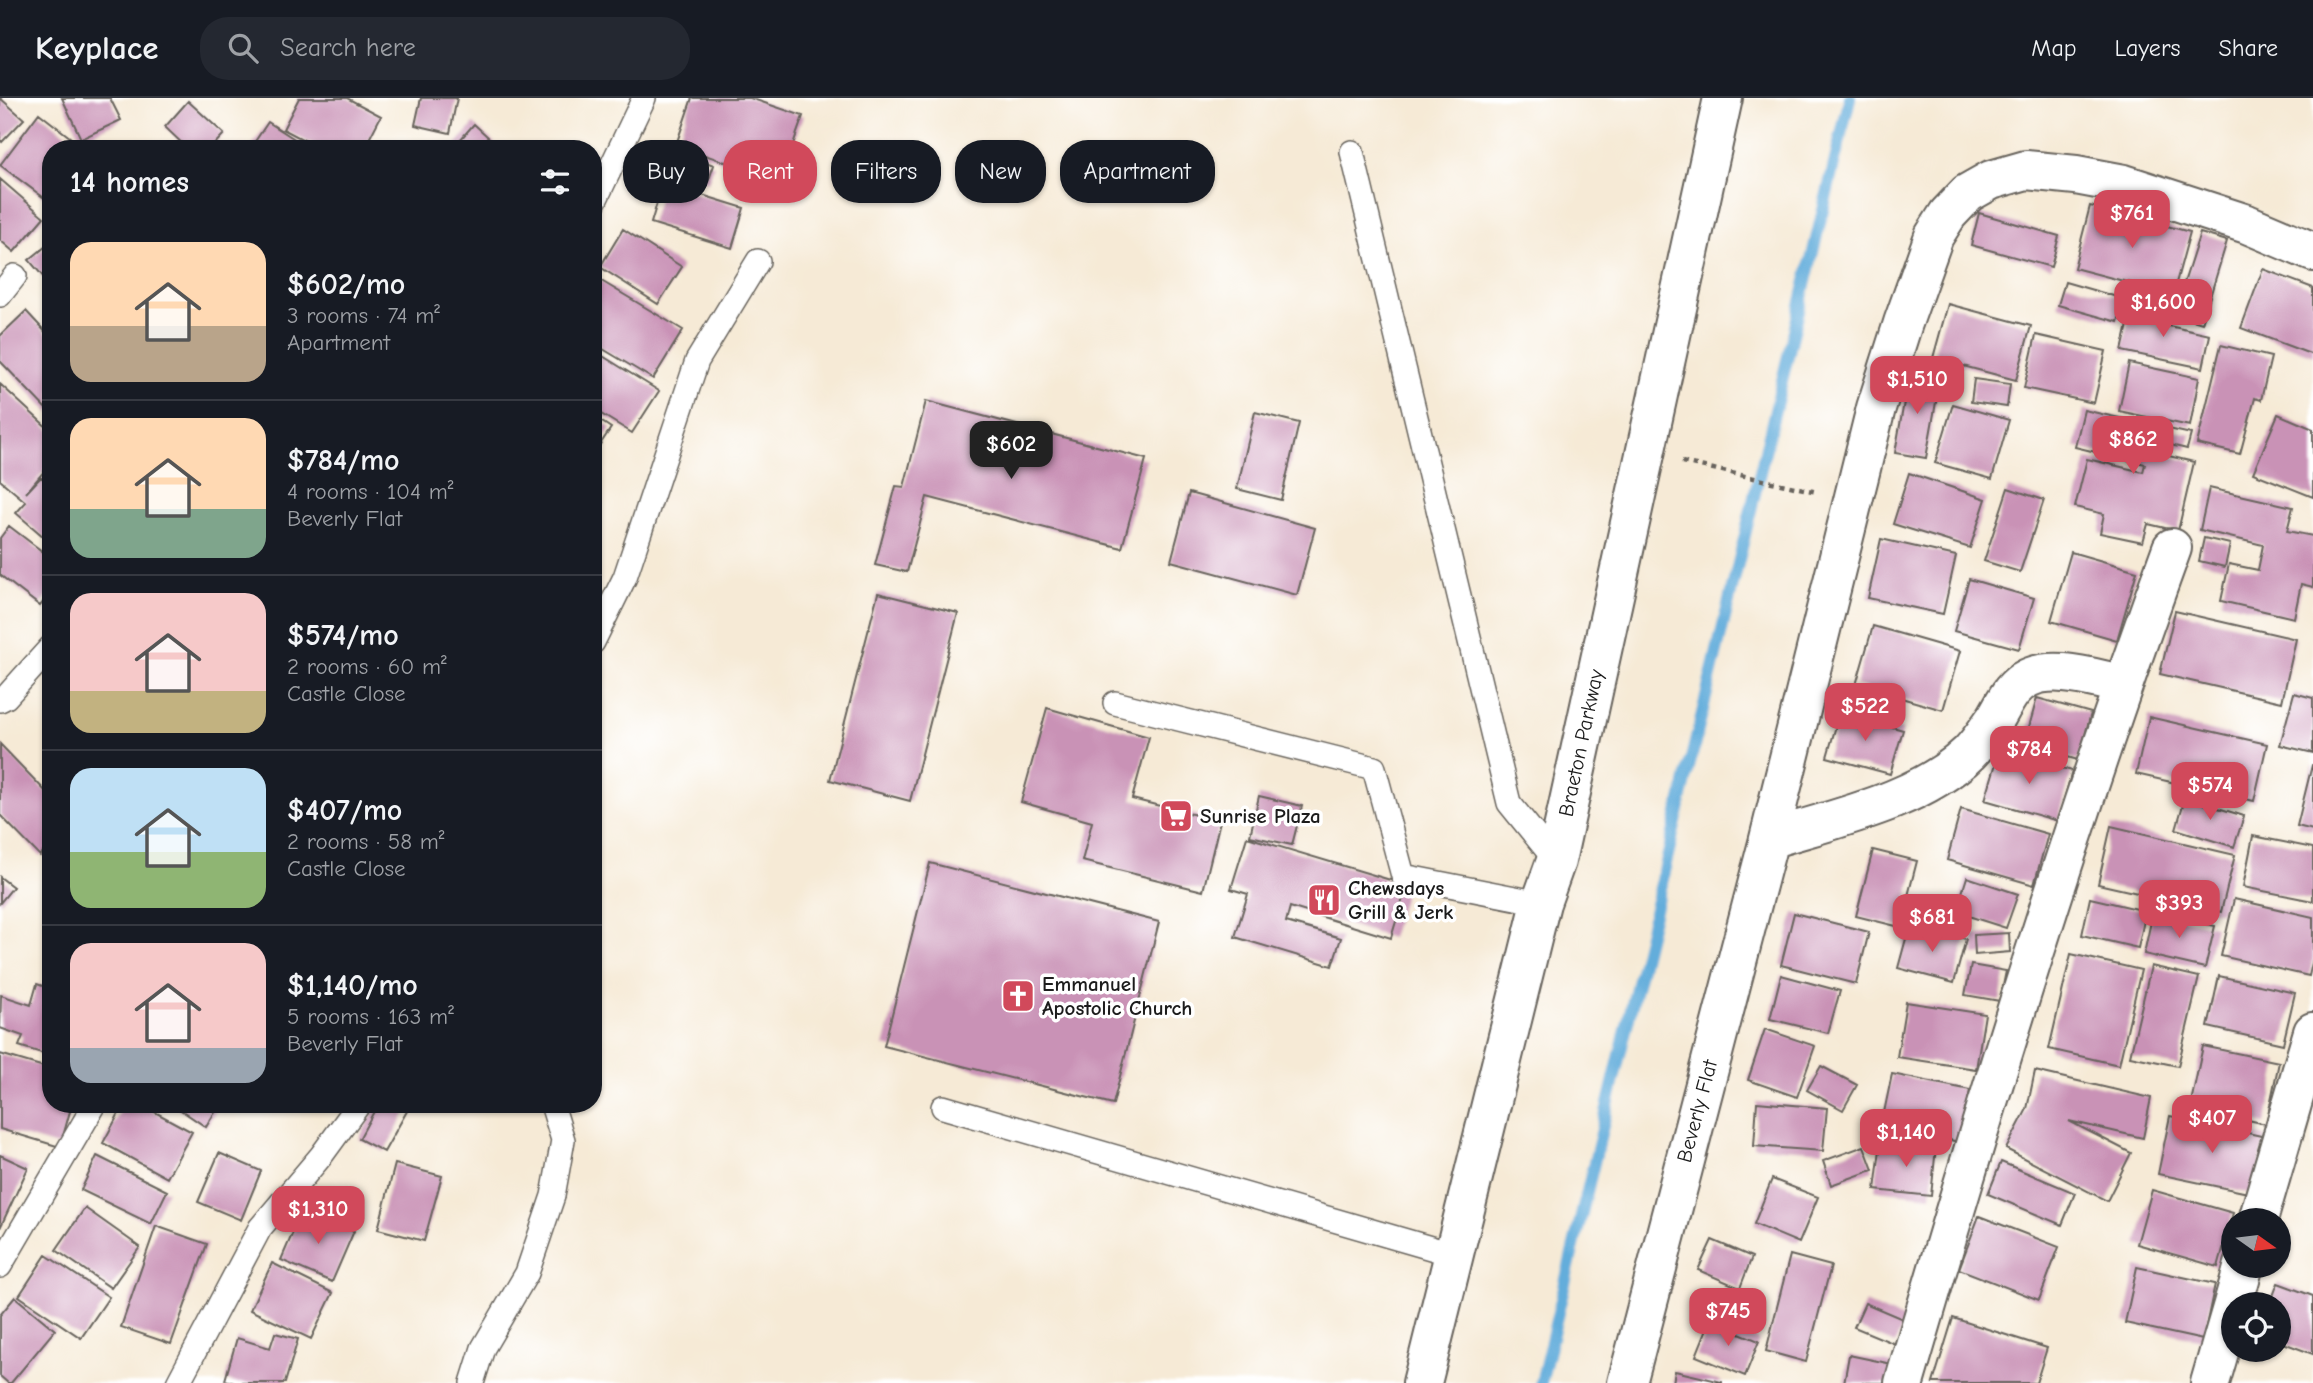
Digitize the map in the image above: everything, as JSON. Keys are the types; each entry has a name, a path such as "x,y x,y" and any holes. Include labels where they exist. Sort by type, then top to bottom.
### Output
{"street":[{"name":"Braeton Parkway","path":"1422,1383 1541,903 1556,861 1723,98"},
{"name":"Beverly Flat","path":"1627,1383 1888,368 1934,236 1948,214 1968,193 1991,180 2026,170 2076,175 2124,184 2247,224 2313,252"},
{"path":"1904,1383 2007,1044 2122,684 2172,548"},
{"path":"1769,839 1896,799 1946,771 1968,753 1997,716 2012,689 2026,679 2045,672 2122,684"},
{"path":"2262,1208 2313,1032"},
{"path":"2210,1383 2221,1345"}],"lane":[{"path":"602,186 644,98"},
{"path":"1352,152 1509,803 1556,861"},
{"path":"602,624 625,577 697,361 758,261"},
{"path":"0,295 15,276"},
{"path":"0,701 42,658"},
{"path":"1115,703 1374,768 1403,876 1541,903"},
{"path":"943,1107 1455,1255"},
{"path":"0,1266 90,1113"},
{"path":"178,1383 260,1228 321,1156 352,1113"},
{"path":"472,1383 483,1348 527,1273 553,1196 563,1140 555,1113"}],"path":[{"path":"1643,454 1853,501"}],"building":[{"path":"0,98 24,119 2,142 0,140"},
{"path":"62,98 110,98 121,120 81,139"},
{"path":"299,98 347,98 381,116 369,140 304,140 283,129"},
{"path":"421,98 457,98 450,133 415,125"},
{"path":"692,98 750,98 803,116 795,140 723,140 723,161 709,156 709,140 678,140"},
{"path":"188,101 224,134 218,140 179,140 165,127"},
{"path":"39,113 74,140 42,140 42,196 0,165"},
{"path":"268,122 296,140 256,140"},
{"path":"474,124 491,140 460,140"},
{"path":"709,163 714,165 709,179"},
{"path":"0,179 42,215 42,219 14,252 0,240"},
{"path":"709,197 744,208 732,248 651,223 657,203 709,203"},
{"path":"2090,206 2190,232 2173,294 2074,268"},
{"path":"1979,213 2059,236 2051,267 1971,245"},
{"path":"623,229 682,267 658,304 602,268 602,264"},
{"path":"2200,233 2227,241 2202,323 2174,314"},
{"path":"42,249 42,275 29,260"},
{"path":"2263,269 2313,288 2313,355 2241,328"},
{"path":"602,281 683,330 653,379 602,348"},
{"path":"2065,282 2124,299 2118,322 2058,305"},
{"path":"2133,303 2158,309 2155,323 2210,335 2203,368 2122,351"},
{"path":"1948,304 2031,326 2016,380 1933,358"},
{"path":"26,311 42,328 42,405 0,361 0,336"},
{"path":"2036,335 2106,351 2094,403 2024,388"},
{"path":"2221,345 2271,357 2261,400 2255,398 2240,454 2197,444"},
{"path":"602,356 659,391 632,433 602,415"},
{"path":"2129,363 2199,378 2190,426 2119,411"},
{"path":"1909,374 1940,380 1926,458 1895,453"},
{"path":"1974,379 2010,384 2007,407 1971,402"},
{"path":"0,384 42,423 42,474 26,493 42,478 42,535 16,513 26,502 0,480"},
{"path":"926,401 1146,459 1122,548 927,497 907,572 875,565 896,486 904,487"},
{"path":"1953,404 2009,420 1992,479 1935,463"},
{"path":"2084,410 2191,434 2187,449 2158,442 2156,453 2194,462 2178,531 2148,524 2143,542 2100,533 2104,514 2075,507 2087,459 2143,472 2145,464 2075,447"},
{"path":"1255,412 1299,423 1281,500 1237,489"},
{"path":"2278,414 2313,429 2313,497 2253,473"},
{"path":"602,422 611,428 602,442"},
{"path":"1909,473 1986,499 1970,548 1893,524"},
{"path":"2008,488 2044,500 2020,572 1984,561"},
{"path":"2209,488 2293,507 2287,531 2313,536 2313,587 2301,584 2294,618 2221,601 2229,564 2258,570 2263,545 2200,530"},
{"path":"1189,493 1315,528 1297,595 1171,561"},
{"path":"9,526 42,551 40,606 0,575 0,538"},
{"path":"2204,538 2230,544 2225,567 2199,561"},
{"path":"1881,539 1956,556 1943,614 1868,598"},
{"path":"2071,552 2137,571 2117,640 2051,621"},
{"path":"1969,579 2034,598 2019,649 1954,631"},
{"path":"878,593 958,613 910,801 830,780"},
{"path":"2175,611 2296,639 2282,702 2160,674"},
{"path":"1873,626 1960,651 1943,710 1856,685"},
{"path":"2294,693 2313,698 2313,753 2280,745"},
{"path":"2037,698 2091,713 2078,760 2024,745"},
{"path":"1047,708 1149,737 1132,799 1220,821 1203,891 1082,861 1092,822 1021,802"},
{"path":"1840,712 1903,730 1890,774 1827,757"},
{"path":"2149,717 2267,744 2254,801 2136,774"},
{"path":"0,744 42,788 40,856 0,815"},
{"path":"2000,750 2072,771 2058,821 1985,800"},
{"path":"2313,765 2313,830 2297,826"},
{"path":"1259,796 1302,806 1292,845 1250,836"},
{"path":"2185,798 2244,816 2234,847 2176,829"},
{"path":"1961,809 2048,834 2034,885 1947,860"},
{"path":"2111,826 2235,855 2221,912 2098,884"},
{"path":"2253,836 2313,848 2313,901 2243,887"},
{"name":"Chewsdays Grill & Jerk","path":"1247,837 1407,885 1391,938 1290,907 1286,922 1341,938 1332,966 1235,937 1248,894 1231,889"},
{"path":"1873,850 1917,861 1900,927 1856,916"},
{"name":"Emmanuel Apostolic Church","path":"930,863 1159,922 1113,1104 884,1046"},
{"path":"0,877 13,887 0,903"},
{"path":"1967,877 2018,894 2006,928 1956,912"},
{"path":"2090,898 2146,911 2138,948 2082,935"},
{"path":"2234,899 2313,917 2313,959 2309,976 2221,956"},
{"path":"2153,912 2215,926 2205,968 2144,954"},
{"path":"1794,913 1869,932 1856,984 1781,965"},
{"path":"1910,924 1966,939 1954,983 1898,968"},
{"path":"2009,933 2010,952 1975,955 1974,935"},
{"path":"2071,954 2141,970 2119,1065 2049,1049"},
{"path":"1971,965 2006,971 2000,1001 1965,995"},
{"path":"2151,966 2199,977 2178,1066 2130,1056"},
{"path":"1781,975 1840,991 1828,1033 1770,1019"},
{"path":"2219,976 2295,993 2283,1044 2208,1027"},
{"path":"37,984 42,986 42,1053 19,1046 23,1036 0,1028 1,995 31,1005"},
{"path":"1906,1002 1985,1014 1976,1069 1897,1057"},
{"path":"1765,1029 1815,1046 1797,1097 1748,1080"},
{"path":"2203,1046 2279,1062 2266,1124 2190,1107"},
{"path":"0,1054 42,1066 42,1113 69,1113 60,1147 0,1129"},
{"path":"1821,1066 1857,1085 1843,1110 1807,1090"},
{"path":"2035,1071 2151,1098 2143,1138 2069,1121 2131,1153 2107,1201 2006,1149 2027,1109"},
{"path":"1892,1074 1970,1090 1960,1142 1881,1127"},
{"path":"1757,1102 1827,1108 1823,1151 1754,1146"},
{"path":"119,1113 157,1113 192,1132 167,1178 103,1143"},
{"path":"185,1113 215,1113 206,1127"},
{"path":"373,1113 406,1113 384,1152 359,1139"},
{"path":"2170,1116 2266,1137 2253,1194 2158,1174"},
{"path":"1881,1141 1936,1147 1931,1196 1875,1190"},
{"path":"1864,1146 1873,1170 1831,1185 1823,1161"},
{"path":"219,1153 261,1171 241,1220 198,1202"},
{"path":"0,1155 28,1168 0,1228"},
{"path":"97,1156 167,1191 151,1224 81,1190"},
{"path":"2001,1162 2075,1193 2062,1225 1988,1194"},
{"path":"395,1164 442,1176 424,1241 378,1229"},
{"path":"1772,1179 1818,1197 1799,1243 1754,1224"},
{"path":"2152,1190 2221,1210 2221,1256 2218,1267 2137,1244"},
{"path":"85,1208 140,1247 111,1288 56,1250"},
{"path":"303,1209 354,1231 332,1282 281,1260"},
{"path":"1979,1216 2059,1247 2039,1300 1959,1269"},
{"path":"156,1226 207,1244 171,1344 121,1327"},
{"path":"1712,1240 1752,1257 1740,1288 1698,1270"},
{"path":"46,1255 109,1297 81,1338 19,1296"},
{"path":"1790,1255 1831,1266 1806,1362 1766,1351"},
{"path":"272,1263 333,1293 311,1339 250,1310"},
{"path":"2137,1267 2215,1284 2203,1340 2125,1323"},
{"path":"2278,1283 2313,1296 2313,1354 2291,1346 2291,1292 2275,1292"},
{"path":"15,1297 55,1330 11,1383 8,1383 0,1376 0,1315"},
{"path":"1865,1303 1905,1320 1895,1344 1854,1327"},
{"path":"1953,1318 2047,1348 2036,1383 1933,1383"},
{"path":"1710,1321 1759,1341 1745,1376 1696,1356"},
{"path":"275,1333 298,1339 285,1383 234,1383 225,1380 237,1338 270,1348"},
{"path":"1849,1355 1892,1364 1889,1383 1844,1383"},
{"path":"1675,1371 1722,1382 1722,1383 1673,1383"}],"waterway":[{"path":"1541,1383 1850,98"}],"place":[{"name":"Sunrise Plaza","path":"1176,816"},
{"name":"Chewsdays Grill & Jerk","path":"1324,900"},
{"name":"Emmanuel Apostolic Church","path":"1018,996"}]}
